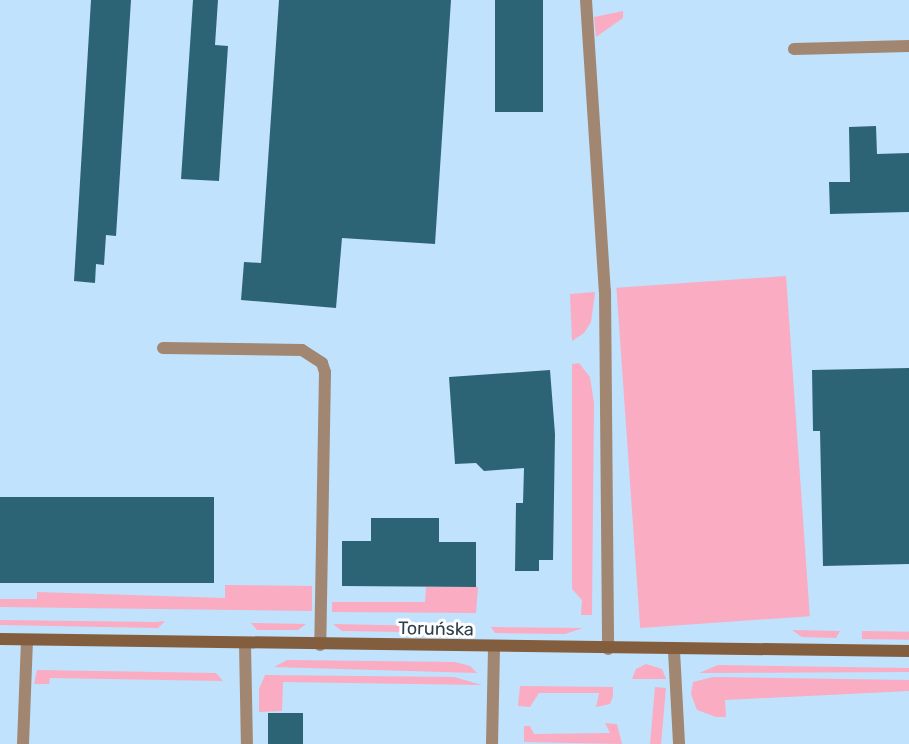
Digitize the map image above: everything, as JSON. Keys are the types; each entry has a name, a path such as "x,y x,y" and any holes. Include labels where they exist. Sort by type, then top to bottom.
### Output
{"street":[{"name":"Toruńska","path":"0,639 674,651 872,653 909,651"},
{"name":"Toruńska","path":"872,653 909,658"}],"lane":[{"path":"586,0 605,291 608,649"},
{"path":"794,49 909,46"},
{"path":"163,348 302,350 322,363 325,372 320,645"},
{"path":"23,744 27,640"},
{"path":"245,644 247,744"},
{"path":"492,744 494,648"},
{"path":"674,651 679,744"}],"shaded area":[{"path":"623,11 623,18 596,37 594,17"},
{"path":"786,276 810,616 640,628 616,288"},
{"path":"595,292 591,322 584,333 572,341 570,294"},
{"path":"579,363 590,377 594,403 592,615 581,615 582,600 572,589 572,364"},
{"path":"225,585 312,586 312,611 0,607 0,599 37,599 37,592 225,598"},
{"path":"426,587 478,587 476,613 332,612 332,602 425,602"},
{"path":"0,620 165,621 158,628 0,625"},
{"path":"251,623 306,624 298,630 257,630"},
{"path":"333,624 476,627 473,633 342,631"},
{"path":"491,627 583,628 565,634 495,633"},
{"path":"792,630 840,631 836,638 802,637"},
{"path":"862,631 909,632 909,640 862,639"},
{"path":"287,660 455,662 470,666 477,673 274,667"},
{"path":"646,664 662,669 666,679 632,679 636,669"},
{"path":"718,665 909,668 909,672 699,673"},
{"path":"37,670 216,673 223,681 50,678 49,684 34,684"},
{"path":"265,675 454,677 482,685 283,682 282,711 259,712 259,689"},
{"path":"713,677 909,680 909,691 725,700 726,717 716,717 697,710 691,694 693,682"},
{"path":"520,686 613,687 613,696 610,704 596,707 599,693 539,693 530,707 518,706"},
{"path":"655,687 666,688 661,744 650,744"},
{"path":"605,723 617,724 622,744 524,742 524,726 530,726 534,734 610,733"}],"building":[{"path":"91,0 131,0 116,236 106,235 104,265 96,264 95,283 74,281"},
{"path":"193,0 218,0 215,45 228,46 219,181 181,179"},
{"path":"279,0 451,0 435,244 342,238 336,308 241,300 244,262 261,263"},
{"path":"495,0 543,0 543,112 495,112"},
{"path":"876,126 877,154 909,153 909,212 830,214 829,182 850,182 849,127"},
{"path":"909,368 909,564 823,566 820,431 813,431 812,370"},
{"path":"550,370 555,434 553,560 539,560 539,571 515,571 516,503 523,503 524,468 484,471 476,463 455,464 449,377"},
{"path":"0,497 214,497 214,583 0,583"},
{"path":"371,518 439,518 439,542 476,542 476,587 342,586 342,541 371,541"},
{"path":"268,713 303,713 303,744 268,744"}]}
